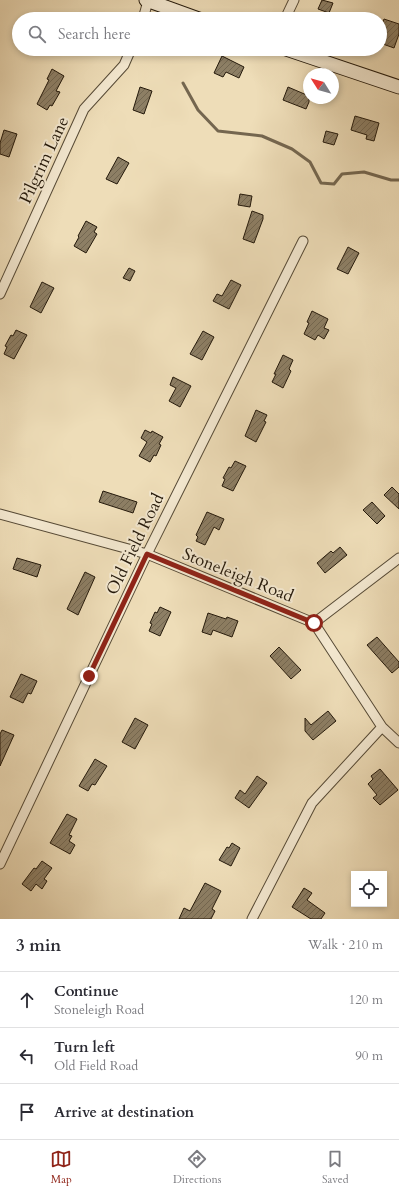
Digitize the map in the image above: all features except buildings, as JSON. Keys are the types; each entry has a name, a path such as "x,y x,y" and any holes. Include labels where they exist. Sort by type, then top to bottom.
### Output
{"street":[{"path":"288,12 294,0"},
{"path":"145,12 147,1 179,12"},
{"name":"Pilgrim Lane","path":"0,294 84,109 124,65 128,56"},
{"path":"307,56 399,87"},
{"name":"Old Field Road","path":"0,864 147,554 303,241"},
{"name":"Stoneleigh Road","path":"0,514 147,554 314,623"},
{"path":"399,558 314,623 382,727 399,743"},
{"path":"252,919 312,803 382,727"}],"waterway":[{"path":"183,83 198,110 218,131 262,136 292,149 310,162 321,183 334,184 342,174 364,172 391,180 399,180"}],"route":[{"path":"89,676 147,554 314,623"}]}
